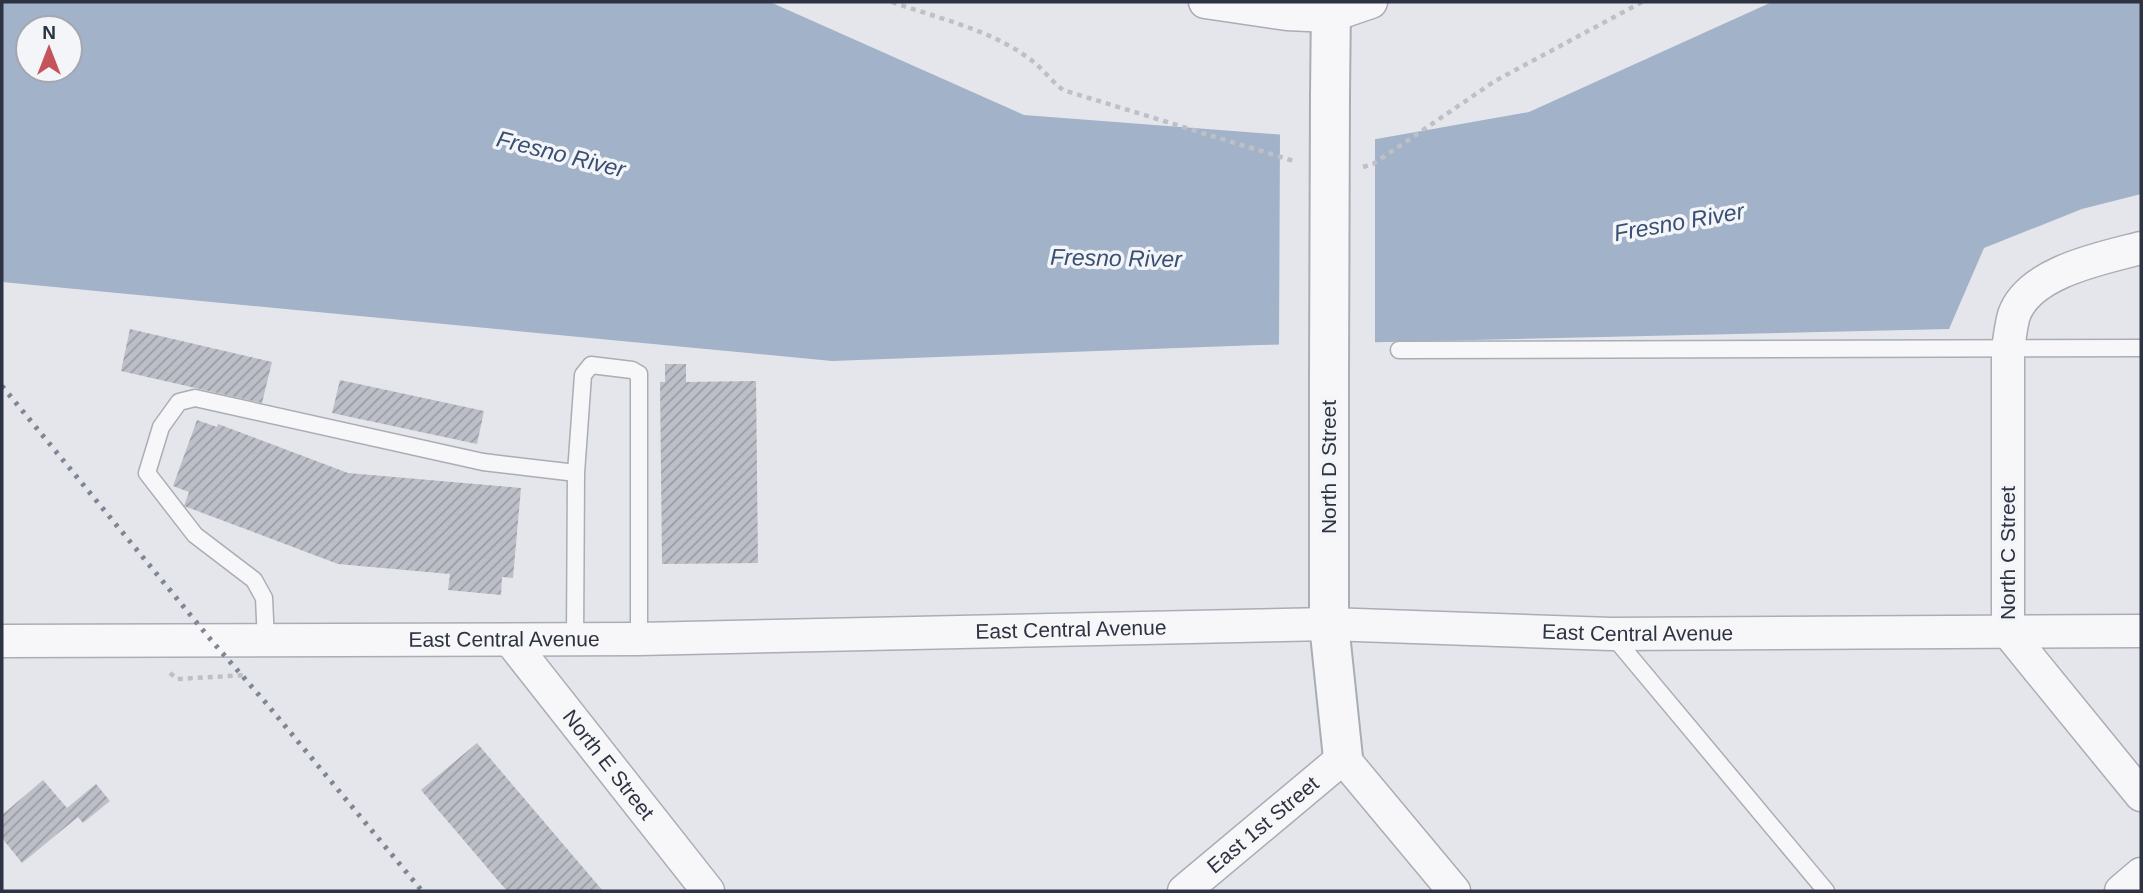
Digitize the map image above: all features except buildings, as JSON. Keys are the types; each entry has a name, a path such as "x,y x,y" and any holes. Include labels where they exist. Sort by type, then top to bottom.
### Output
{"street":[{"path":"1205,2 1287,14 1371,2"},
{"name":"North D Street","path":"1330,9 1329,624 1342,758"},
{"name":"North C Street","path":"2141,248 2082,263 2034,286 2015,313 2008,348 2008,632 2141,795"},
{"name":"East Central Avenue","path":"2,641 575,640 1329,624 1611,634 2141,631"},
{"name":"North E Street","path":"510,640 708,891"},
{"path":"1342,758 1454,891"},
{"name":"East 1st Street","path":"1184,891 1342,758"},
{"path":"2121,891 2141,874"}],"lane":[{"path":"1399,350 2141,348"},
{"path":"575,640 576,473 583,375 591,365 632,370 639,374 639,639"},
{"path":"266,641 264,598 254,580 195,535 147,473 161,427 179,402 195,398 484,461 576,473"},
{"path":"1611,634 1826,891"}],"path":[{"path":"892,2 997,39 1030,58 1063,90 1307,165"},
{"path":"1361,168 1373,164 1495,81 1642,2"}],"water":[{"name":"Fresno River","path":"2,2 770,2 1024,115 1365,141 1529,112 1772,2 2141,2 2141,194 2082,209 1984,248 1949,329 1259,345 832,361 2,282"}],"pier":[{"path":"1280,131 1365,137 1375,135 1375,346 1279,348"}],"railway":[{"path":"2,386 422,891"}]}
